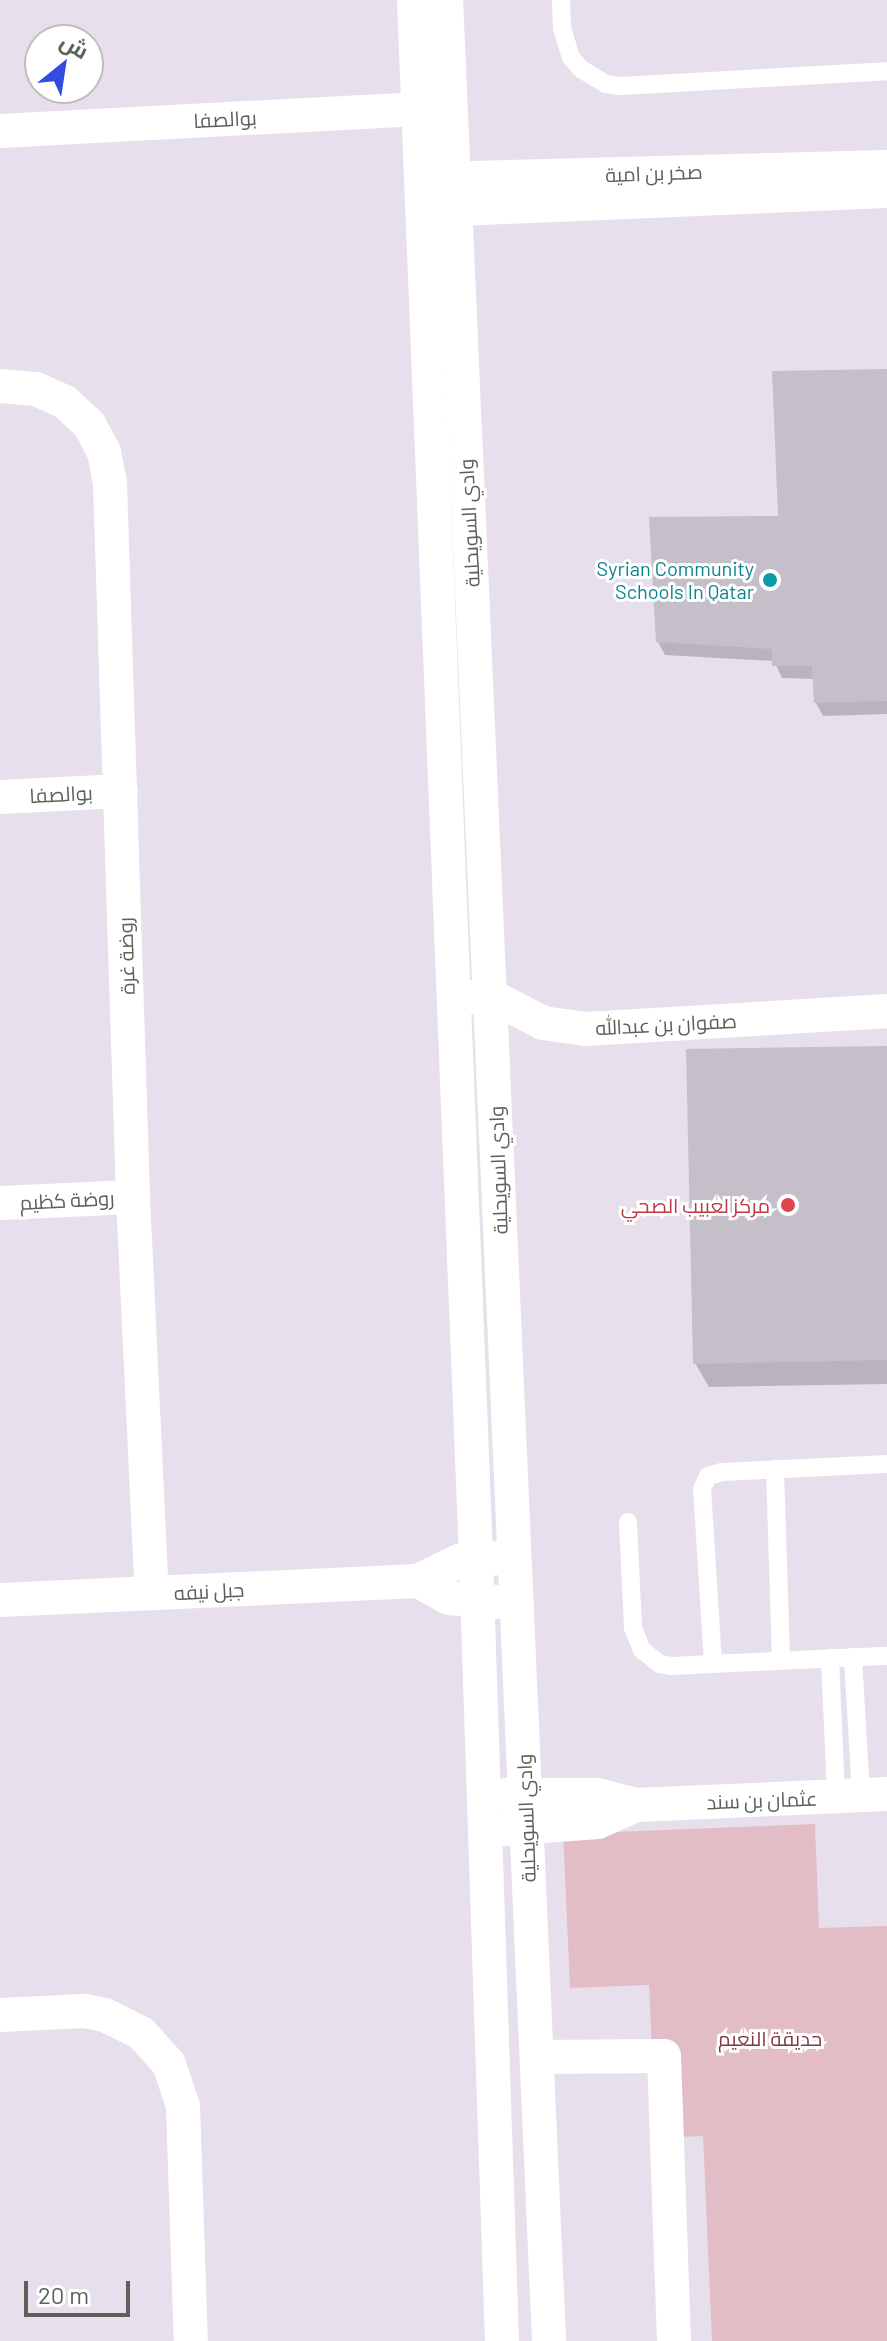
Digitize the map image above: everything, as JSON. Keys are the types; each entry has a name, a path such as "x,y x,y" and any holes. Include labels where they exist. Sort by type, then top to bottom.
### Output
{"street":[{"name":"وادي السويحلية","path":"414,0 434,108 491,996 549,2341"},
{"name":"وادي السويحلية","path":"434,108 446,0"},
{"name":"بوالصفا","path":"0,131 434,108"},
{"name":"صخر بن امية","path":"438,195 887,167"},
{"name":"صخر بن امية","path":"438,195 887,191"},
{"name":"وادي السويحلية","path":"438,195 452,998 486,1830 500,2338"},
{"name":"روضة غرة","path":"0,386 36,389 65,402 89,424 104,452 110,484 133,1197 152,1593"},
{"name":"بوالصفا","path":"0,797 121,791"},
{"path":"452,998 491,996"},
{"name":"صفوان بن عبدالله","path":"491,996 543,1023 586,1029 887,1011"},
{"name":"روضة كظيم","path":"0,1203 133,1197"},
{"name":"جبل نيفه","path":"0,1600 418,1581 444,1566 476,1559 515,1558"},
{"name":"جبل نيفه","path":"418,1581 449,1598 477,1603 517,1602"},
{"name":"عثمان بن سند","path":"484,1795 526,1811 598,1822 636,1805 861,1796"},
{"name":"عثمان بن سند","path":"486,1830 526,1811"},
{"path":"0,2015 85,2011 105,2015 141,2033 169,2064 183,2106 191,2341"},
{"path":"537,2057 664,2056 674,2341"}],"lane":[{"path":"561,0 562,28 571,57 581,69 606,84 621,86 887,71"},
{"path":"713,1663 704,1482 715,1472 887,1464"},
{"path":"775,1469 781,1660"},
{"path":"628,1522 633,1628 642,1650 650,1658 671,1666 887,1656"},
{"path":"853,1657 861,1796"},
{"path":"830,1658 861,1796"}],"green space":[{"name":"حديقة النعيم","path":"815,1824 819,1928 887,1926 887,2341 712,2341 703,2136 656,2138 649,1985 570,1988 563,1834"}],"building":[{"name":"Syrian Community Schools In Qatar","path":"887,369 887,701 814,703 812,666 772,666 772,649 656,642 649,517 778,516 772,371"},
{"name":"مركز لعبيب الصحي","path":"887,1046 887,1360 693,1364 686,1049"}],"place":[{"name":"Syrian Community Schools In Qatar","path":"770,580"},
{"name":"مركز لعبيب الصحي","path":"788,1205"}]}
